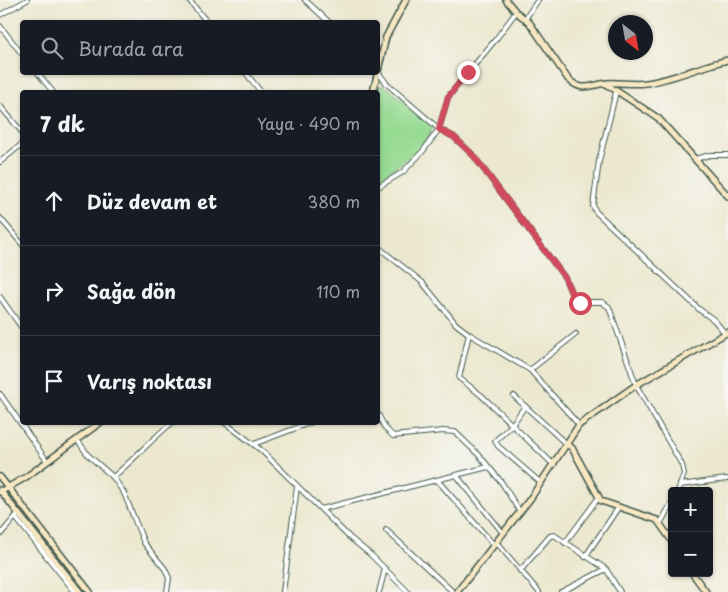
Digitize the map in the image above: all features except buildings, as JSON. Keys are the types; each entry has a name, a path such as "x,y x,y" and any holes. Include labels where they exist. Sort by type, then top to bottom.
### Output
{"street":[{"path":"0,15 27,0"},
{"path":"189,0 205,20"},
{"path":"305,0 327,20"},
{"path":"380,63 386,37 406,0"},
{"path":"506,0 543,40 568,79 576,86 585,88 606,83 646,83 681,76 728,60"},
{"path":"525,19 538,0"},
{"path":"380,187 403,172 423,151 439,129 448,97 516,12"},
{"path":"0,26 20,51"},
{"path":"39,75 50,90"},
{"path":"247,75 259,90"},
{"path":"374,90 377,75"},
{"path":"380,75 387,84 439,129 454,137 473,155 565,278 575,302 602,302 610,307 636,385 682,465 684,474 680,485 727,479"},
{"path":"606,83 616,92 658,118 728,196"},
{"path":"457,592 520,512 554,465 565,443 579,425 636,385 726,332 596,212 593,206 599,161 616,92"},
{"path":"0,106 20,130"},
{"path":"0,162 20,146"},
{"path":"695,159 710,155 728,155"},
{"path":"0,218 20,242"},
{"path":"380,249 422,282 444,311 469,334 530,370 579,425"},
{"path":"0,297 20,325"},
{"path":"469,334 459,378 481,395 554,465"},
{"path":"530,370 576,334"},
{"path":"0,394 20,423"},
{"path":"514,396 572,448 599,497 609,505 657,520 668,535"},
{"path":"525,406 512,425 495,441 498,446 541,483"},
{"path":"380,418 385,428 393,436 443,431 455,432 488,467 520,512"},
{"path":"21,425 47,462"},
{"path":"74,592 0,491 9,488 78,441 92,425"},
{"path":"113,477 135,460 168,425"},
{"path":"228,425 254,444 296,487 385,569 406,591"},
{"path":"254,444 304,425"},
{"path":"78,441 88,455 113,477 124,493 144,543 165,569 170,586 167,592"},
{"path":"321,509 438,482 488,467"},
{"path":"456,476 503,533"},
{"path":"0,477 90,592"},
{"path":"438,482 538,592"},
{"path":"283,592 296,487"},
{"path":"565,543 599,497"},
{"path":"585,557 618,508"},
{"path":"660,524 668,509"},
{"path":"0,535 17,515"},
{"path":"17,515 80,592"},
{"path":"386,530 453,592"},
{"path":"520,571 550,536 554,535 606,569 620,592"},
{"path":"379,592 385,569"},
{"path":"561,592 606,569"},
{"path":"695,577 706,592"}],"green space":[{"path":"384,85 434,126 421,148 380,179 380,90 378,90 379,87"}],"route":[{"path":"468,72 448,97 439,129 454,137 473,155 556,270 565,278 575,302 580,303"}]}
